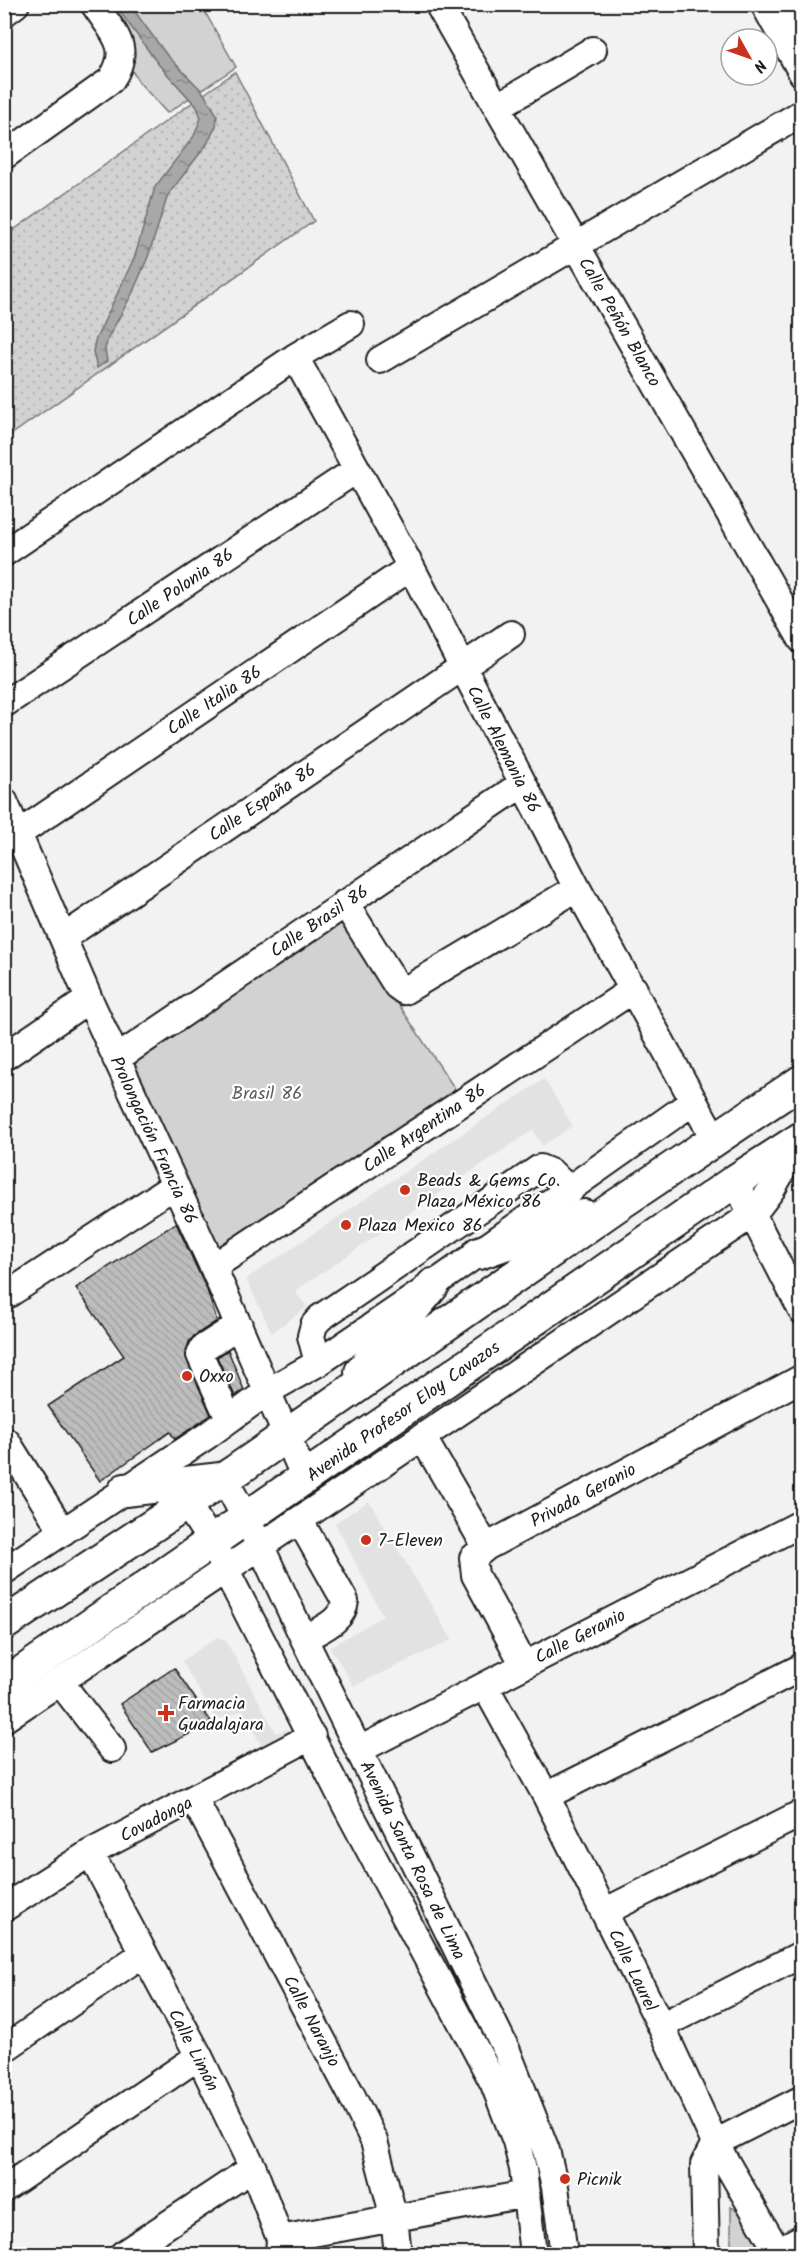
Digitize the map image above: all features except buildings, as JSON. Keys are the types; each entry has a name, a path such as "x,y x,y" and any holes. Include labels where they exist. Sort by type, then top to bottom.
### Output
{"main road":[{"path":"4,1624 287,1436 616,1206 801,1081"},
{"name":"Avenida Profesor Eloy Cavazos","path":"4,1685 735,1181 800,1139"},
{"path":"479,1253 616,1206"},
{"path":"340,1399 405,1316 433,1285"},
{"path":"125,1490 224,1478"}],"street":[{"path":"4,13 16,4"},
{"path":"4,156 111,80 120,67 122,55 119,42 94,4"},
{"name":"Calle Peñón Blanco","path":"438,4 801,640"},
{"path":"764,4 777,27"},
{"path":"779,27 801,11"},
{"path":"779,30 801,73"},
{"path":"497,107 593,50"},
{"path":"380,360 801,113"},
{"path":"4,553 295,357 351,324"},
{"name":"Calle Alemania 86","path":"295,357 411,567 577,888 634,988 715,1140"},
{"name":"Calle Polonia 86","path":"4,704 356,470"},
{"name":"Calle Italia 86","path":"9,817 411,567"},
{"name":"Calle España 86","path":"63,938 510,634"},
{"name":"Calle Brasil 86","path":"116,1059 522,784"},
{"name":"Prolongación Francia 86","path":"9,817 116,1059 213,1267 305,1478"},
{"path":"345,903 402,992 577,888"},
{"name":"Calle Argentina 86","path":"213,1267 634,988"},
{"path":"4,1057 89,999"},
{"path":"4,1571 268,1391 318,1363 433,1285 570,1191 694,1101"},
{"path":"4,1719 226,1572 753,1215 772,1189 800,1139"},
{"path":"318,1363 311,1336 314,1325 320,1318 361,1289 540,1168 552,1173 570,1191"},
{"path":"735,1181 801,1311"},
{"path":"4,1297 175,1185"},
{"path":"229,1419 200,1355 204,1348 238,1325"},
{"name":"Privada Geranio","path":"486,1547 801,1378"},
{"path":"423,1438 486,1547 473,1558 475,1575 524,1665"},
{"path":"7,1442 63,1532"},
{"name":"Avenida Santa Rosa de Lima","path":"224,1478 261,1548 507,2051 530,2104 546,2150 555,2187 564,2254"},
{"name":"Avenida Santa Rosa de Lima","path":"187,1504 212,1543 345,1804 494,2084 524,2169 532,2254"},
{"path":"300,1521 345,1601 344,1611 340,1617 304,1639"},
{"name":"Calle Geranio","path":"359,1750 801,1523"},
{"path":"546,1796 801,1667"},
{"path":"60,1682 112,1749"},
{"name":"Calle Laurel","path":"484,1686 546,1796 661,2026 715,2143 778,2253"},
{"name":"Covadonga","path":"4,1908 90,1853 312,1736"},
{"name":"Calle Naranjo","path":"194,1799 351,2094 374,2142 394,2218 398,2254"},
{"path":"604,1912 801,1813"},
{"name":"Calle Limón","path":"90,1853 198,2056 253,2168 280,2247"},
{"path":"4,2049 144,1953"},
{"path":"661,2026 801,1954"},
{"path":"4,2189 198,2056"},
{"path":"706,2254 704,2164 715,2143 801,2098"},
{"path":"123,2254 253,2168"},
{"path":"280,2247 394,2218 526,2194"},
{"path":"778,2253 801,2238"}],"shaded area":[{"path":"544,1079 573,1126 542,1146 533,1130 295,1291 307,1307 272,1333 246,1279"},
{"path":"369,1501 452,1640 354,1686 330,1647 383,1616 335,1523"},
{"path":"217,1637 226,1641 276,1733 299,1725 264,1751 243,1710 216,1720 182,1661"}],"green space":[{"path":"94,5 201,5 236,67 167,113 138,81"},
{"path":"235,72 314,221 5,439 4,237"},
{"name":"Brasil 86","path":"339,915 459,1095 218,1257 125,1056"},
{"path":"731,2207 739,2211 763,2254 731,2254"}],"water":[{"path":"115,5 130,5 166,54 203,92 217,115 216,126 207,144 168,195 148,257 132,294 108,338 105,349 107,361 97,368 93,352 95,341 135,256 155,187 194,136 201,118 197,107 159,65"}],"place":[{"name":"Beads & Gems Co. Plaza México 86","path":"405,1190"},
{"name":"Plaza Mexico 86","path":"346,1225"},
{"name":"Oxxo","path":"187,1376"},
{"name":"7-Eleven","path":"366,1540"},
{"name":"Farmacia Guadalajara","path":"166,1713"},
{"name":"Picnik","path":"565,2179"}]}
